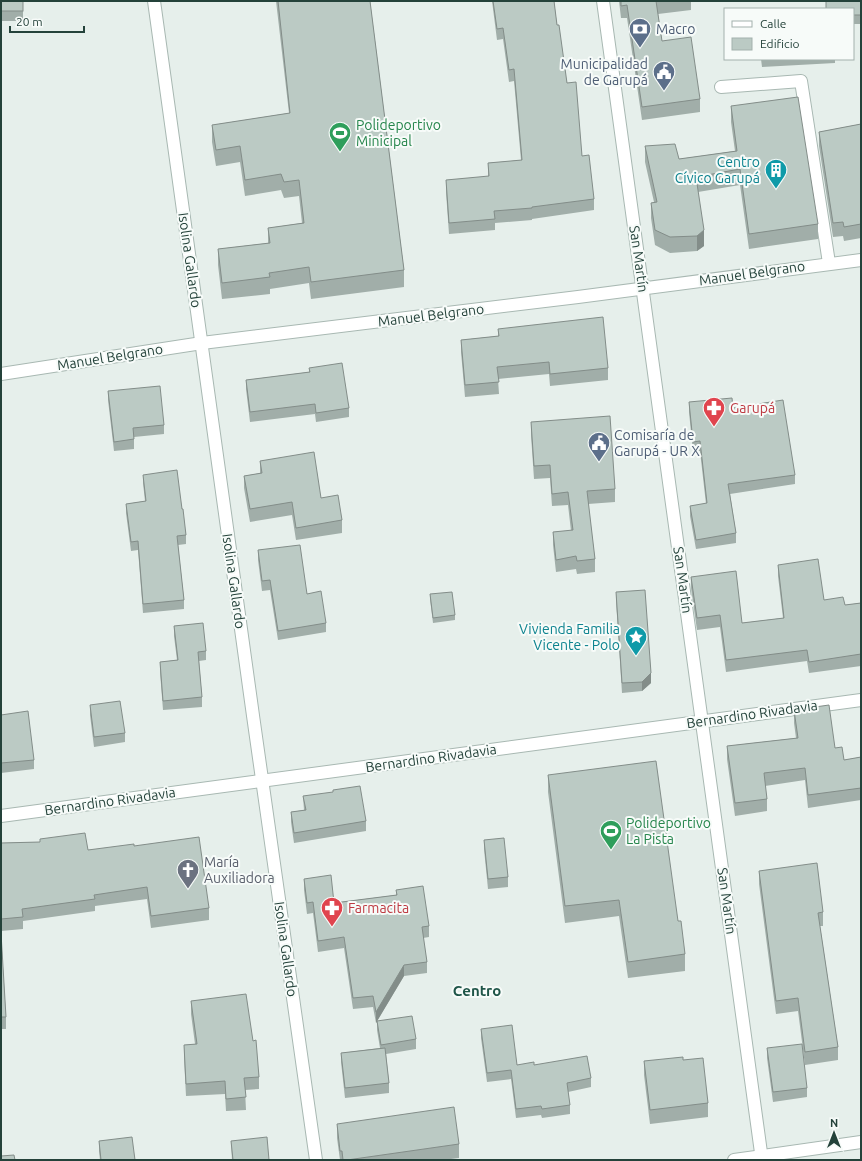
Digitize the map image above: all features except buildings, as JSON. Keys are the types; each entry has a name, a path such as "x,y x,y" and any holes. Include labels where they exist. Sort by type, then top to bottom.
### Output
{"street":[{"name":"Isolina Gallardo","path":"154,1 261,781 316,1160"},
{"name":"San Martín","path":"603,1 762,1158"},
{"path":"721,87 800,81 829,263"},
{"name":"Manuel Belgrano","path":"1,374 202,343 861,260"},
{"name":"Bernardino Rivadavia","path":"1,816 861,700"},
{"path":"734,1160 762,1158 861,1142"}],"place":[{"name":"Macro","path":"640,48"},
{"name":"Municipalidad de Garupá","path":"664,92"},
{"name":"Polideportivo Minicipal","path":"340,152"},
{"name":"Centro Cívico Garupá","path":"776,190"},
{"name":"Garupá","path":"714,428"},
{"name":"Comisaría de Garupá - UR X","path":"599,462"},
{"name":"Vivienda Familia Vicente - Polo","path":"636,656"},
{"name":"Polideportivo La Pista","path":"611,850"},
{"name":"María Auxiliadora","path":"188,890"},
{"name":"Farmacita","path":"332,928"}],"district":[{"name":"Centro","path":"477,990"}]}
